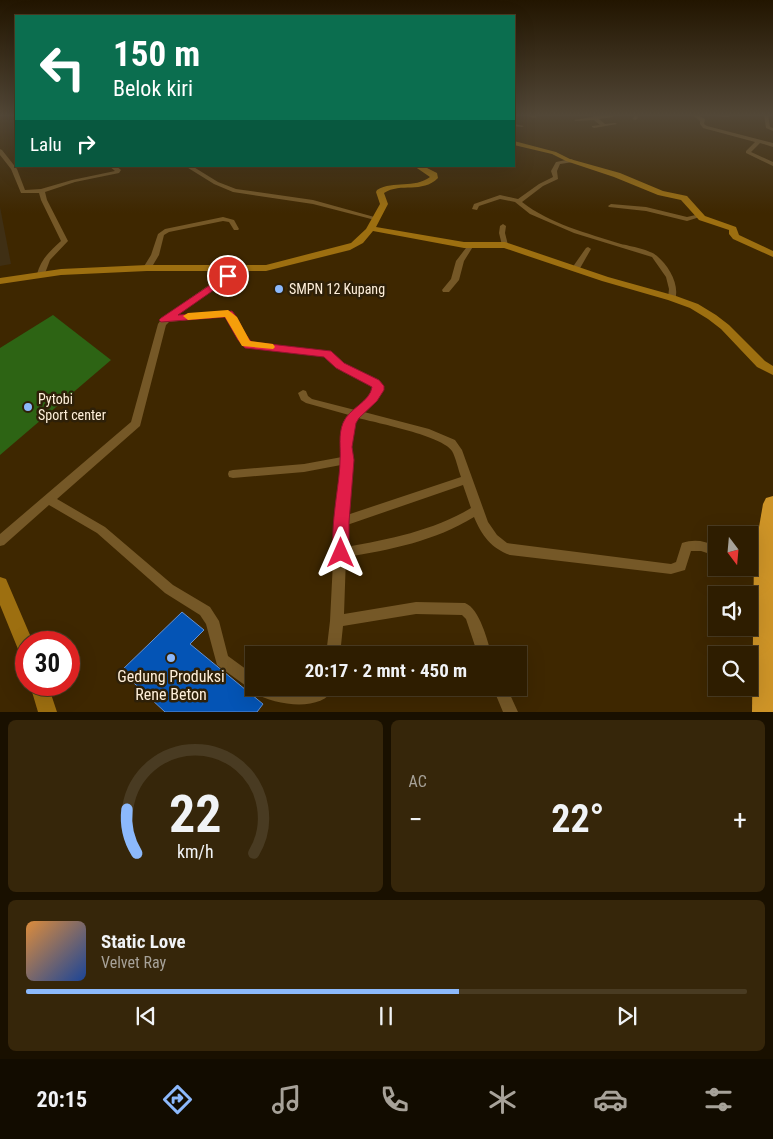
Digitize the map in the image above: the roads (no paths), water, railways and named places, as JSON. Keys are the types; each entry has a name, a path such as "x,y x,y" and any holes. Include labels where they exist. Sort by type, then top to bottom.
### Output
{"highway":[{"path":"758,563 764,556 773,504"},
{"path":"758,576 765,712"}],"street":[{"path":"531,147 554,153 571,161 608,172 655,191 684,198 700,216 733,229 733,234 736,238 773,254"},
{"path":"753,147 748,152 773,164"},
{"path":"0,151 10,164 23,192 42,191 74,181 117,172 118,170 114,167"},
{"path":"10,164 15,158"},
{"path":"517,201 543,184 554,180 556,177 554,171 558,163 571,161"},
{"path":"190,167 216,184 235,191 306,200 375,218"},
{"path":"0,281 40,274 147,268 266,268 352,247 367,235 384,204 380,192 385,188 421,186 434,178 434,174 419,167"},
{"path":"40,274 47,257 65,241 44,200 42,191"},
{"path":"475,210 476,205 500,197 517,201 532,213 576,232 654,256 670,277 673,288 672,298"},
{"path":"612,206 646,209 687,219 700,216"},
{"path":"147,268 155,256 161,234 167,230 223,219 232,221 236,230"},
{"path":"503,226 502,233 505,245"},
{"path":"370,228 471,246 505,245 672,298 694,306 712,317 725,327 756,359 773,371"},
{"path":"446,290 455,280 460,261 471,246"},
{"path":"576,268 588,249"},
{"path":"0,541 50,500 136,424 158,334 165,320 239,268"},
{"path":"165,320 228,313 234,320 243,340 249,345 327,354 340,365 378,386 378,390 373,398 354,415 349,423 346,442 347,460 341,522 341,553 334,646"},
{"path":"303,393 304,398 309,401 354,415 425,432 451,443 456,450 488,535 501,547 510,550 671,569 681,566 685,550 689,545 708,548"},
{"path":"233,474 304,468 347,460"},
{"path":"341,522 467,479"},
{"path":"50,500 101,530 168,589 206,611 212,621 222,660 245,677"},
{"path":"341,553 396,544 462,520 477,510"},
{"path":"0,584 19,631"},
{"path":"337,621 416,608 465,609 471,615 482,646"},
{"path":"43,696 48,712"},
{"path":"275,696 296,706 317,704 323,696"},
{"path":"504,696 511,712"}],"place":[{"name":"SMPN 12 Kupang","path":"279,289"},
{"name":"Pytobi Sport center","path":"28,407"},
{"name":"Gedung Produksi Rene Beton","path":"171,658"}]}
